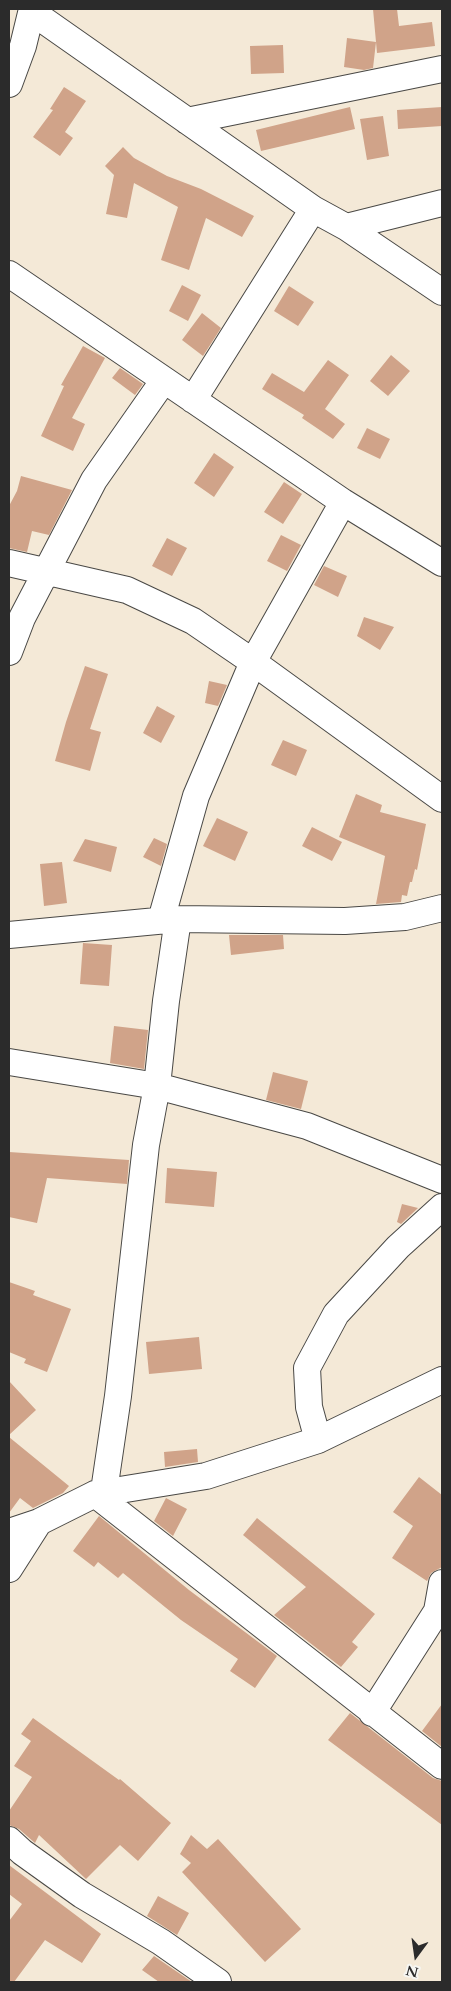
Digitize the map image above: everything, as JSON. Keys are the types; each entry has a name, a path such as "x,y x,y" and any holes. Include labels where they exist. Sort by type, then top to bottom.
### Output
{"street":[{"path":"9,84 16,43 32,11 314,209 442,292"},
{"path":"187,121 442,69"},
{"path":"346,228 442,203"},
{"path":"193,400 314,209"},
{"path":"9,274 343,502 442,564"},
{"path":"9,652 22,618 94,480 164,380"},
{"path":"99,1492 118,1396 146,1145 157,1086 166,1001 170,920 196,796 254,662 343,502"},
{"path":"9,563 127,590 193,621 254,662 442,799"},
{"path":"9,935 170,920 344,921 405,917 442,908"},
{"path":"9,1062 157,1086 307,1126 442,1180"},
{"path":"318,1440 309,1407 307,1368 336,1314 398,1247 442,1207"},
{"path":"9,1532 39,1522 99,1492 206,1476 318,1440 442,1380"},
{"path":"99,1492 372,1713 442,1766"},
{"path":"9,1569 39,1522"},
{"path":"372,1713 440,1612 442,1584"},
{"path":"9,1840 22,1852 82,1896 161,1942 218,1982"}],"building":[{"path":"373,9 397,9 399,26 432,22 435,46 377,53"},
{"path":"347,38 376,42 373,68 364,70 344,67"},
{"path":"283,45 284,73 251,74 250,46"},
{"path":"64,87 86,101 65,132 73,138 60,156 33,137 53,110 50,109"},
{"path":"350,107 355,129 261,151 256,130"},
{"path":"442,107 442,126 398,129 397,110"},
{"path":"383,116 389,156 367,160 360,119"},
{"path":"123,147 134,158 167,176 201,189 254,216 242,237 206,218 189,270 161,260 178,207 134,183 127,218 106,214 114,175 105,166"},
{"path":"182,285 201,295 188,321 169,311"},
{"path":"289,286 314,302 298,326 274,311"},
{"path":"202,313 221,328 203,356 182,340"},
{"path":"83,346 105,358 72,418 85,424 73,451 41,436 64,386 61,385"},
{"path":"391,355 410,371 388,396 370,381"},
{"path":"328,360 349,375 325,409 345,424 333,439 302,418 304,415 262,389 272,373 304,392"},
{"path":"120,368 143,384 135,395 112,378"},
{"path":"367,428 390,439 380,459 357,448"},
{"path":"214,453 234,467 214,497 194,483"},
{"path":"21,476 72,490 49,535 32,531 27,552 9,548 9,506 17,491"},
{"path":"284,482 302,494 283,524 264,512"},
{"path":"281,535 301,545 287,571 267,561"},
{"path":"167,538 187,548 172,576 152,566"},
{"path":"324,566 347,576 338,597 314,585"},
{"path":"364,617 394,627 380,650 357,636"},
{"path":"85,666 108,674 90,729 101,732 90,771 55,761"},
{"path":"209,681 227,685 218,706 205,703"},
{"path":"157,706 175,716 161,743 143,733"},
{"path":"283,740 307,750 296,776 271,765"},
{"path":"356,794 382,805 380,812 426,824 417,870 415,869 407,896 402,895 401,902 376,904 385,856 339,837"},
{"path":"217,818 248,832 235,861 203,846"},
{"path":"312,827 342,842 332,861 302,846"},
{"path":"154,838 167,844 161,866 143,857"},
{"path":"85,839 117,847 111,872 73,861"},
{"path":"62,862 67,903 44,906 40,864"},
{"path":"229,935 283,935 284,949 231,955"},
{"path":"83,943 112,945 109,986 80,984"},
{"path":"114,1026 148,1030 144,1069 110,1063"},
{"path":"273,1072 308,1081 301,1109 266,1100"},
{"path":"9,1152 129,1160 127,1184 47,1178 37,1223 9,1217"},
{"path":"167,1168 217,1172 214,1207 165,1203"},
{"path":"402,1204 418,1208 401,1224 397,1222"},
{"path":"9,1282 35,1291 33,1295 71,1309 47,1372 24,1363 26,1359 9,1352"},
{"path":"199,1337 202,1369 149,1374 146,1342"},
{"path":"9,1381 36,1410 9,1435"},
{"path":"9,1437 69,1486 63,1493 33,1508 20,1498 9,1513"},
{"path":"197,1449 198,1462 165,1467 164,1452"},
{"path":"419,1477 442,1495 442,1567 431,1573 427,1581 392,1558 413,1526 393,1512"},
{"path":"166,1498 187,1509 173,1536 154,1521"},
{"path":"99,1516 189,1590 277,1656 255,1688 230,1671 238,1659 181,1620 123,1573 118,1578 98,1562 94,1567 73,1551"},
{"path":"257,1518 375,1614 352,1642 358,1647 341,1667 274,1615 306,1587 243,1535"},
{"path":"442,1704 442,1747 422,1731"},
{"path":"350,1713 433,1778 442,1781 442,1825 328,1740"},
{"path":"33,1718 120,1779 171,1823 138,1861 120,1845 86,1879 39,1835 35,1843 19,1829 9,1825 9,1811 32,1777 14,1766 31,1741 21,1734"},
{"path":"191,1835 207,1849 218,1839 301,1929 265,1962 182,1872 191,1863 180,1854"},
{"path":"9,1865 101,1934 82,1963 45,1940 14,1982 9,1982 9,1921 22,1904 9,1894"},
{"path":"158,1896 189,1913 177,1935 147,1916"},
{"path":"154,1956 192,1982 159,1982 142,1970"}]}
